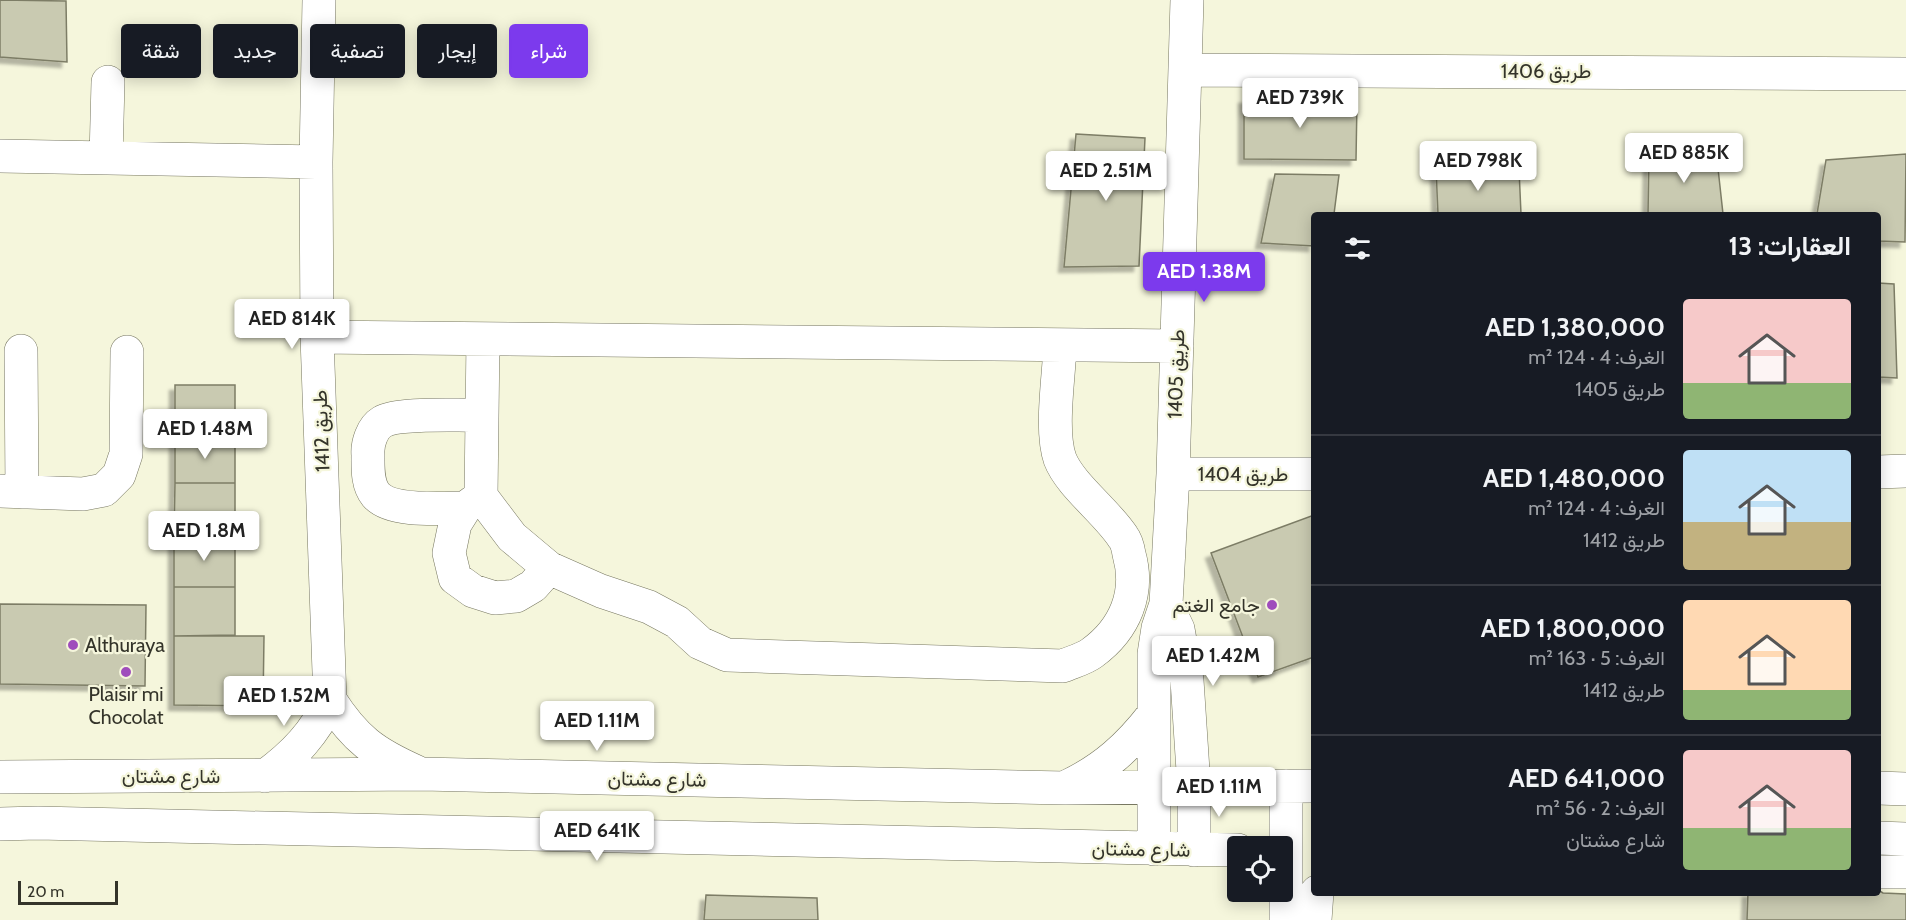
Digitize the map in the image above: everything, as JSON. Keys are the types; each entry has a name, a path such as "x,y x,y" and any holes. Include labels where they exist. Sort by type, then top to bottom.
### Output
{"street":[{"name":"طريق 1412","path":"265,776 288,760 308,739 321,720 330,700 317,337 316,162 319,0"},
{"name":"طريق 1405","path":"1154,849 1154,654 1158,628 1166,604 1173,474 1187,0"},
{"name":"طريق 1406","path":"1186,70 1906,74"},
{"path":"106,158 108,82"},
{"path":"0,156 316,162"},
{"path":"317,337 1177,346"},
{"path":"483,339 482,415 473,502 454,524 449,553 455,578 474,591 495,598 516,596 533,586 549,568"},
{"path":"482,415 398,417 382,422 373,430 367,450 368,478 376,495 409,508 473,502 549,568 601,591 649,607 677,622 700,643 727,655 1063,666 1091,655 1114,633 1130,604 1134,571 1125,539 1104,512 1075,482 1060,460 1055,432 1060,346"},
{"path":"21,351 11,492 82,494 104,490 118,475 126,454 126,352"},
{"path":"1881,472 1906,471"},
{"name":"طريق 1404","path":"1173,474 1311,474"},
{"name":"طريق 1405","path":"1166,604 1178,629 1187,680 1194,786 1194,850"},
{"path":"330,700 361,740 387,759 422,774"},
{"path":"1065,788 1091,775 1114,758 1135,738 1153,715"},
{"path":"0,754 70,776"},
{"name":"شارع مشتان","path":"0,777 422,774 1065,788 1300,786"},
{"path":"1286,920 1300,786"},
{"path":"1881,788 1906,789"},
{"name":"شارع مشتان","path":"0,824 38,823 1227,850"},
{"path":"1881,838 1906,839"},
{"path":"1881,872 1906,872"},
{"path":"1315,920 1317,896"}],"building":[{"path":"0,0 66,1 67,62 0,57"},
{"path":"1244,98 1357,101 1356,160 1244,159"},
{"path":"1076,134 1145,138 1139,266 1064,267"},
{"path":"1716,150 1723,212 1648,212 1649,154"},
{"path":"1906,154 1905,242 1881,241 1881,212 1817,212 1826,160"},
{"path":"1436,169 1519,169 1521,212 1438,212"},
{"path":"1275,174 1339,175 1334,212 1311,212 1311,246 1261,243"},
{"path":"1881,283 1894,284 1897,378 1881,377"},
{"path":"175,385 235,385 235,437 175,437"},
{"path":"175,437 235,437 235,483 175,483"},
{"path":"175,483 235,483 235,536 174,536"},
{"name":"جامع الغتم","path":"1311,516 1311,658 1258,677 1211,553"},
{"path":"174,536 235,536 235,587 174,587"},
{"path":"174,587 235,587 235,635 174,636"},
{"name":"Althuraya","path":"0,604 146,605 145,686 0,684"},
{"path":"174,636 264,636 263,706 174,705"},
{"path":"1881,892 1906,894 1906,920 1747,920 1748,896 1881,896"},
{"path":"706,895 817,898 818,920 704,920"}],"place":[{"name":"جامع الغتم","path":"1272,605"},
{"name":"Althuraya","path":"73,645"},
{"name":"Plaisir mi Chocolat","path":"126,672"}]}
